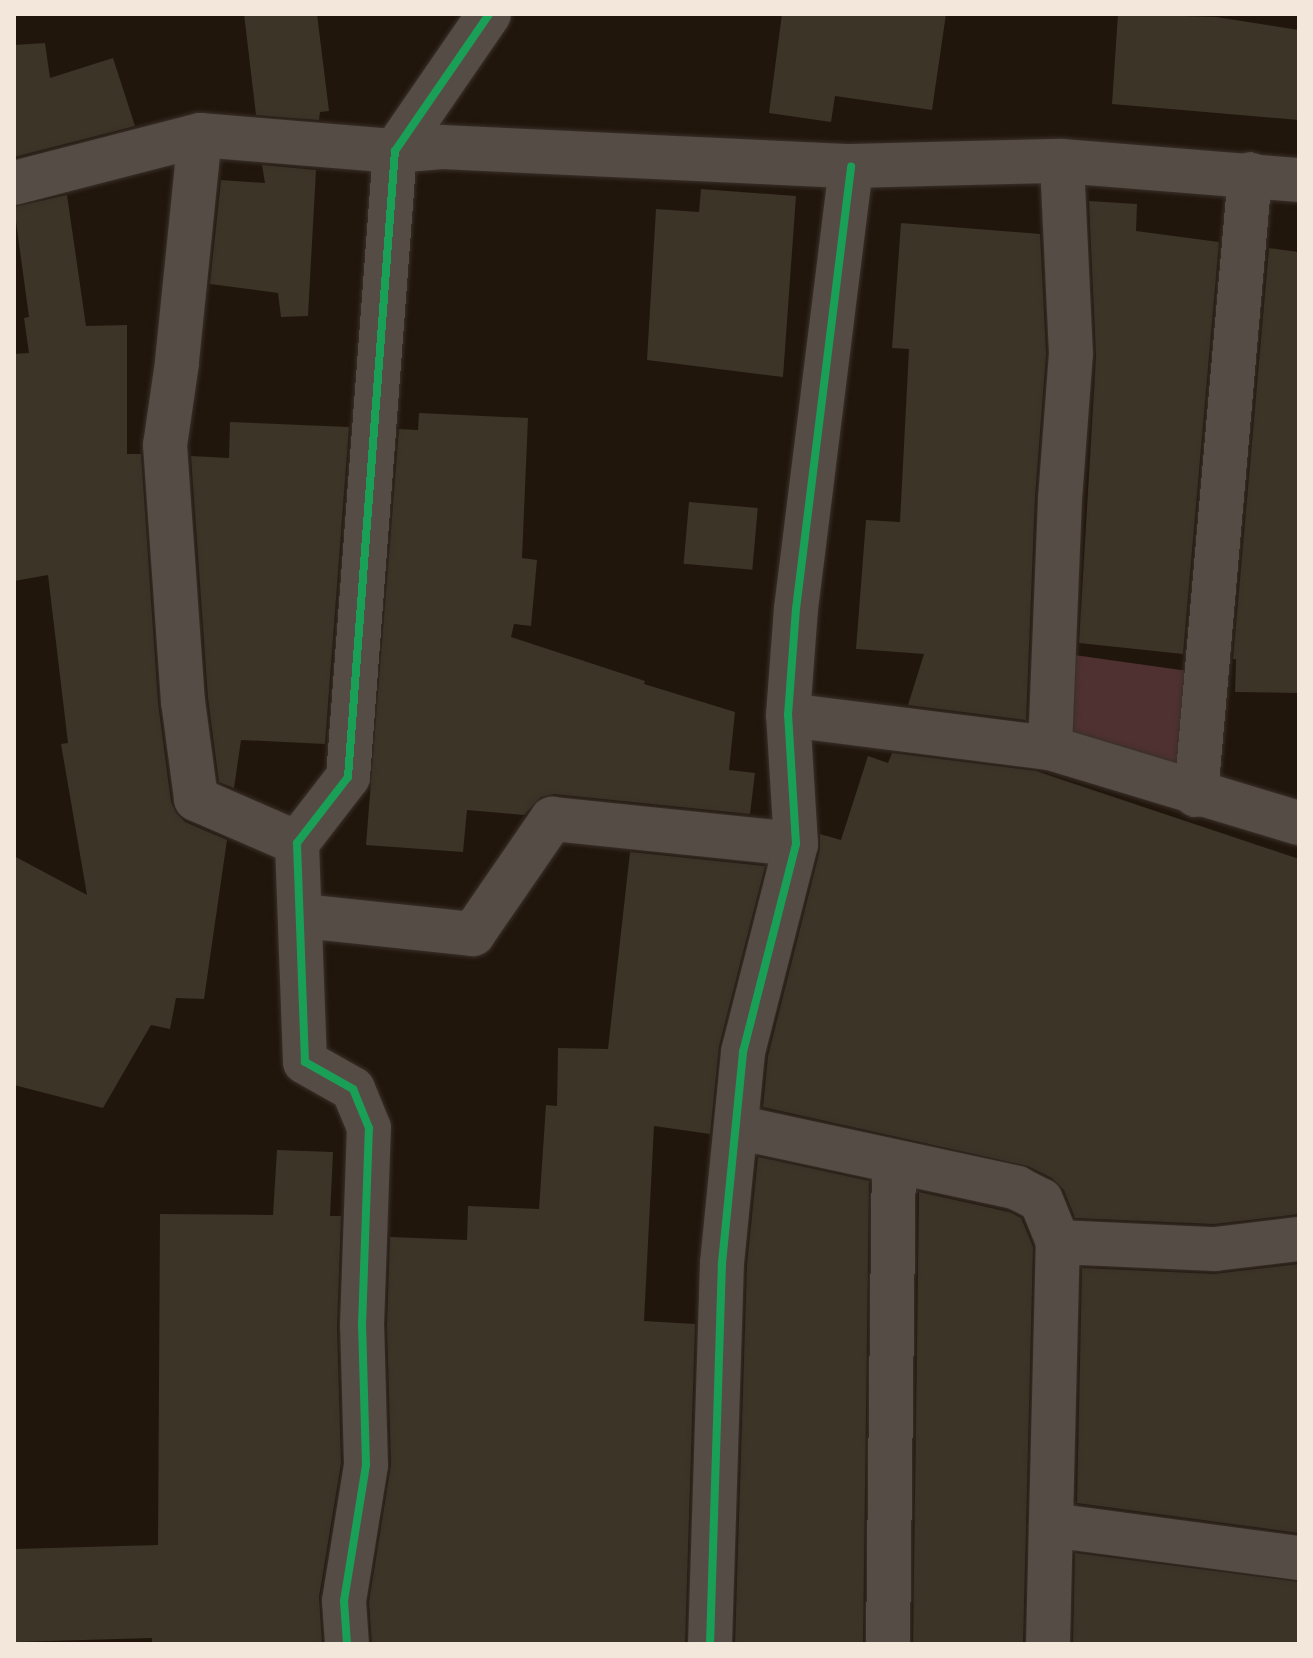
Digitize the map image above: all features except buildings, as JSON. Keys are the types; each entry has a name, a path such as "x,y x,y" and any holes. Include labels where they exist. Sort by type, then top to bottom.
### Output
{"street":[{"path":"347,1644 344,1601 366,1465 362,1326 369,1128 353,1089 305,1062 297,843 348,777 395,151 489,14"},
{"path":"200,135 177,363 165,445 183,701 196,799 297,843"},
{"path":"14,183 200,135 395,151 442,147 851,166 1062,161 1299,180"},
{"path":"1050,748 1060,499 1071,354 1062,161"},
{"path":"710,1644 722,1263 743,1052 796,844 788,715 796,609 851,166"},
{"path":"1196,795 1250,174"},
{"path":"788,715 1050,748 1196,795 1299,823"},
{"path":"302,916 473,934 552,819 796,844"},
{"path":"736,1127 1017,1188 1041,1200 1058,1242 1048,1644"},
{"path":"888,1644 894,1162"},
{"path":"1058,1242 1215,1249 1299,1239"},
{"path":"1051,1525 1299,1558"}],"shaded area":[{"path":"1067,654 1188,671 1182,775 1060,737"}],"cycle path":[{"path":"347,1644 344,1601 366,1465 362,1326 369,1128 353,1089 305,1062 297,843 348,777 395,151 489,14"},
{"path":"710,1644 722,1263 743,1052 796,844 788,715 796,609 851,166"}]}
